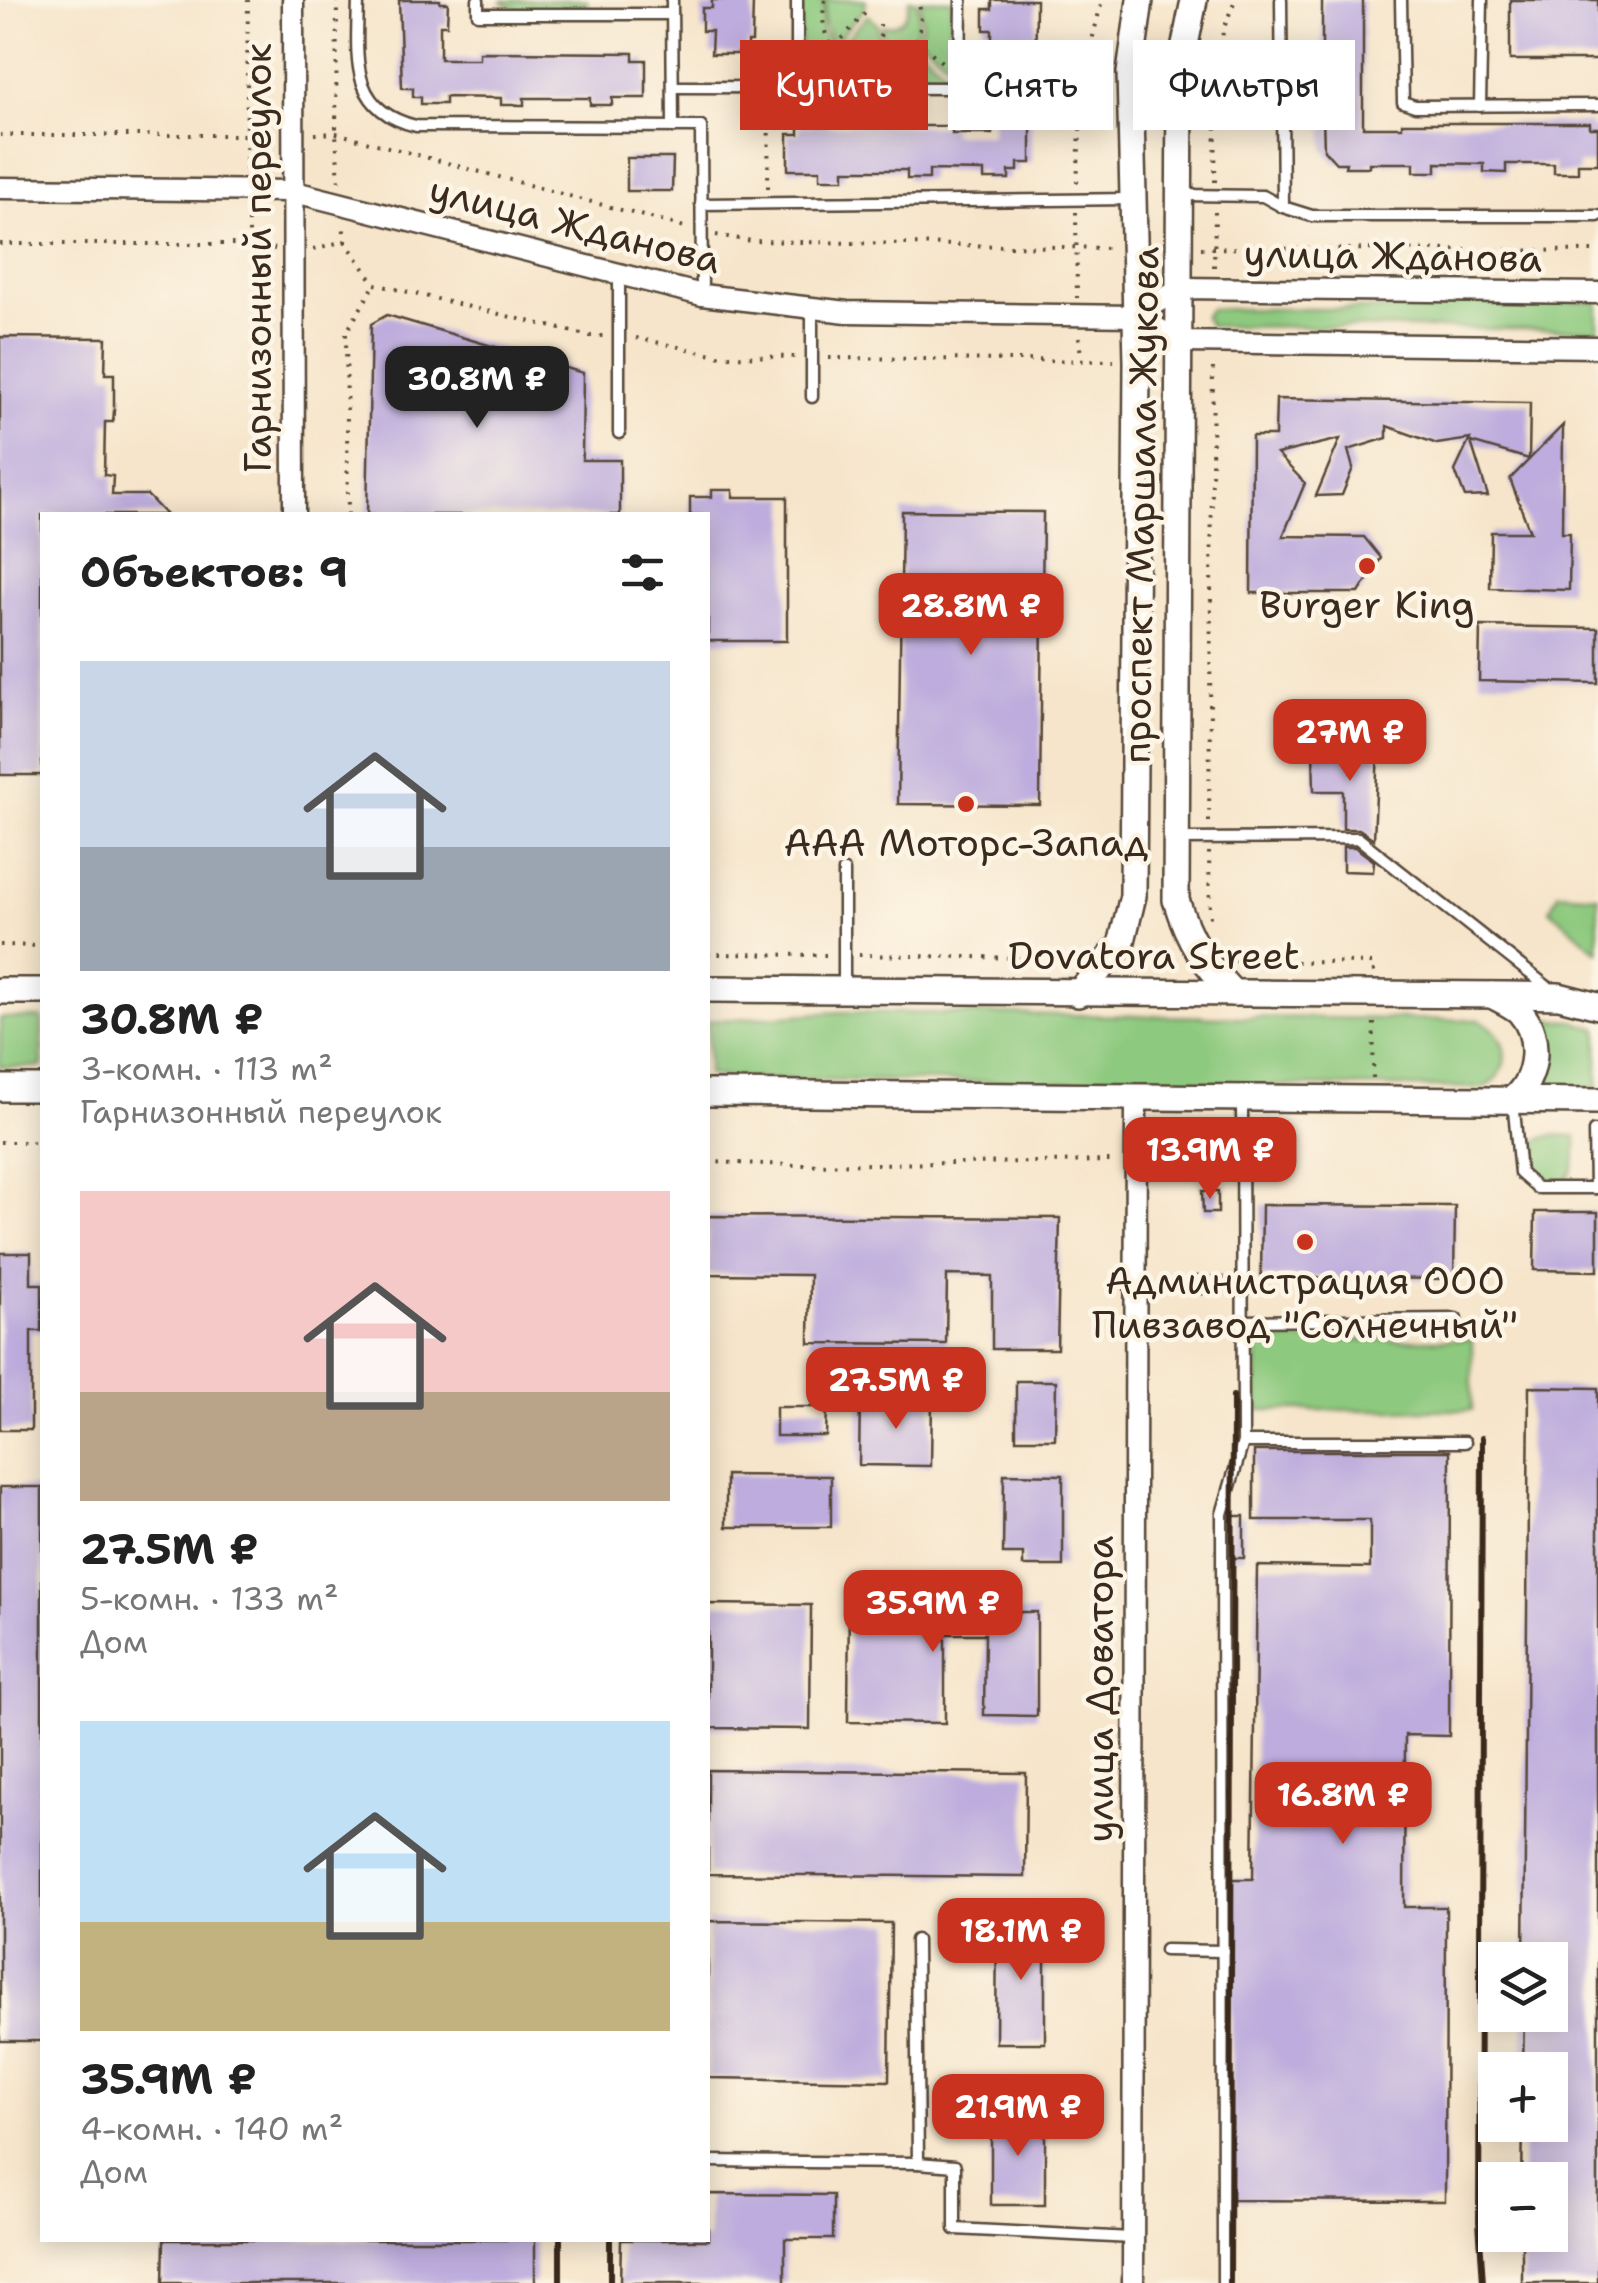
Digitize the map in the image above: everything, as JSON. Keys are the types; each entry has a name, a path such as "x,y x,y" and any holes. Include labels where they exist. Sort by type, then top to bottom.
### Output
{"street":[{"name":"Гарнизонный переулок","path":"293,0 294,512"},
{"name":"проспект Маршала Жукова","path":"1078,994 1121,944 1133,896 1136,316 1130,73 1140,0"},
{"name":"проспект Маршала Жукова","path":"1194,0 1180,70 1176,900 1187,935 1202,960 1233,993"},
{"name":"улица Жданова","path":"0,188 291,192 702,295 812,309 1136,316"},
{"name":"улица Жданова","path":"1181,288 1598,293"},
{"path":"1181,288 1136,316 1181,353 1214,343 1598,347"},
{"name":"Dovatora Street","path":"710,989 1559,996 1598,1006"},
{"path":"0,991 40,991"},
{"path":"1492,995 1519,1011 1532,1039 1531,1076 1524,1090 1513,1099"},
{"path":"0,1088 40,1088"},
{"path":"710,1093 1598,1101"},
{"name":"улица Доватора","path":"1133,2283 1136,1096"}],"lane":[{"path":"358,0 360,80 371,102 393,120 416,126 701,127 702,295"},
{"path":"478,0 478,14 672,14"},
{"path":"672,0 673,127"},
{"path":"797,0 797,40"},
{"path":"960,40 961,0"},
{"path":"1281,0 1282,207"},
{"path":"1400,0 1403,102 1415,106 1598,105"},
{"path":"1480,106 1482,0"},
{"path":"674,87 740,88"},
{"path":"1181,195 1262,196 1312,216 1598,216"},
{"path":"701,204 1134,199"},
{"path":"619,274 619,433"},
{"path":"812,309 812,396"},
{"path":"1174,839 1358,838 1559,996"},
{"path":"844,871 844,991"},
{"path":"1222,2283 1222,1514 1243,1442 1242,1098"},
{"path":"1513,1099 1520,1173 1537,1188 1596,1188 1594,1131"},
{"path":"1241,1321 1456,1319"},
{"path":"1243,1442 1465,1442"},
{"path":"916,1940 918,2162"},
{"path":"1166,1950 1222,1951"},
{"path":"710,2161 918,2162 955,2166 955,2229 1133,2238"}],"path":[{"path":"248,0 246,192 250,244"},
{"path":"825,0 824,28 830,40"},
{"path":"918,0 922,20 916,39 948,67"},
{"path":"1081,359 1076,200 1082,77 1102,0"},
{"path":"1214,290 1216,112 1222,30 1235,0"},
{"path":"842,40 868,10"},
{"path":"880,24 880,40"},
{"path":"768,203 769,130"},
{"path":"0,135 336,133 702,232 752,240 1134,248"},
{"path":"344,241 375,284 590,336 619,335 666,342 722,356 1136,362"},
{"path":"1181,248 1598,251"},
{"path":"348,512 346,332 375,284"},
{"path":"1210,926 1214,343"},
{"path":"1181,353 1213,365"},
{"path":"0,945 40,946"},
{"path":"710,954 1058,957 1108,962 1374,962 1373,1098"},
{"path":"0,1142 40,1142"},
{"path":"710,1162 796,1165 1136,1161"}],"green space":[{"path":"587,0 587,10 519,10 500,1"},
{"path":"800,0 824,0 822,29 828,40 801,40"},
{"path":"826,0 866,0 865,8 837,40 831,40 824,21"},
{"path":"909,0 916,0 918,21 912,40 882,40 882,26 894,25 908,11"},
{"path":"920,0 952,0 948,63 928,46 928,40 919,38 923,21"},
{"path":"868,15 878,25 878,40 845,40"},
{"path":"928,55 947,73 937,80 928,80"},
{"path":"1455,301 1598,302 1598,330 1210,326 1204,317 1210,309 1378,309"},
{"path":"1558,893 1598,896 1598,952 1550,910"},
{"path":"838,1012 1480,1020 1498,1035 1505,1054 1500,1073 1483,1088 762,1079 710,1075 710,1021"},
{"path":"0,1018 40,1018 40,1067 0,1067"},
{"path":"1550,1020 1572,1021 1598,1029 1598,1089 1548,1087 1555,1055"},
{"path":"1553,1135 1576,1136 1573,1166 1564,1181 1552,1185 1539,1180 1530,1170 1527,1157 1534,1144"},
{"path":"1257,1340 1472,1340 1472,1410 1257,1410"}],"building":[{"path":"399,0 448,3 447,25 440,25 440,59 479,59 479,52 633,53 633,60 646,60 646,98 612,98 612,105 590,105 590,98 524,98 524,105 501,105 501,98 445,97 445,104 421,104 421,97 413,97 413,88 402,88"},
{"path":"712,0 753,0 752,40 740,40 740,54 711,54 712,31 702,31 702,8 712,8"},
{"path":"992,0 1036,0 1036,40 992,40 992,30 984,30 984,9 992,9"},
{"path":"1322,0 1363,0 1363,127 1402,127 1402,123 1590,123 1590,128 1598,128 1598,164 1578,164 1578,173 1554,173 1554,164 1506,164 1506,173 1484,172 1484,164 1436,163 1436,172 1414,172 1414,163 1345,167 1346,163 1336,163 1324,150 1323,130 1355,130 1355,40 1322,40"},
{"path":"1510,0 1598,0 1598,60 1510,60"},
{"path":"928,126 948,126 952,134 992,134 992,130 1031,130 1031,163 1018,163 1018,171 1009,171 1009,179 984,179 984,171 929,170 929,179 907,179 907,170 844,170 844,179 820,179 820,170 788,170 788,134 799,134 799,130 928,130"},
{"path":"627,158 673,158 672,191 627,191"},
{"path":"387,315 583,373 582,460 620,460 620,512 367,512 371,324"},
{"path":"0,337 106,338 105,374 114,374 114,411 113,422 105,422 104,475 113,476 112,495 147,495 163,512 40,512 40,775 0,775"},
{"path":"1276,399 1530,403 1529,459 1471,442 1488,496 1465,497 1455,471 1470,439 1437,444 1387,426 1387,438 1348,450 1353,468 1342,495 1316,496 1340,439 1277,454 1305,483 1283,536 1364,537 1381,558 1359,593 1251,593 1252,436 1275,436"},
{"path":"1563,425 1562,533 1570,533 1569,590 1490,588 1491,532 1530,532 1510,479"},
{"path":"712,490 733,490 733,497 787,497 787,641 710,641 710,512 690,512 690,497 712,497"},
{"path":"902,511 1043,512 1040,805 898,804"},
{"path":"1480,626 1598,628 1598,683 1479,681"},
{"path":"1313,750 1378,750 1374,839 1359,829 1343,829 1343,791 1314,791"},
{"path":"1343,847 1355,847 1374,861 1373,872 1343,871"},
{"path":"1202,1191 1218,1191 1218,1213 1203,1213"},
{"path":"1262,1205 1455,1206 1454,1279 1261,1277"},
{"path":"1535,1212 1598,1212 1598,1271 1534,1270"},
{"path":"710,1216 1060,1218 1057,1349 992,1349 992,1276 947,1275 946,1344 809,1343 810,1275 710,1274"},
{"path":"0,1253 31,1253 31,1284 40,1284 40,1331 31,1331 31,1430 0,1430"},
{"path":"1195,1276 1223,1277 1223,1294 1195,1294"},
{"path":"1016,1381 1056,1381 1055,1439 1016,1439"},
{"path":"1529,1387 1598,1388 1598,2283 1522,2283 1522,2252 1568,2252 1568,2162 1522,2162 1523,2142 1568,2142 1568,2052 1523,2052 1524,2032 1568,2032 1568,1942 1524,1942"},
{"path":"860,1398 932,1398 931,1466 859,1465"},
{"path":"776,1407 827,1407 826,1436 776,1436"},
{"path":"1254,1451 1450,1451 1449,1736 1405,1735 1404,1907 1446,1907 1445,2201 1232,2200 1231,1879 1253,1879 1257,1566 1370,1568 1370,1520 1254,1520"},
{"path":"1004,1474 1063,1475 1063,1566 1023,1566 1023,1554 1003,1554"},
{"path":"726,1475 831,1476 831,1527 726,1527"},
{"path":"0,1487 40,1487 40,2041 0,2041"},
{"path":"1231,1516 1244,1516 1244,1558 1231,1558"},
{"path":"849,1589 979,1591 979,1612 1037,1612 1037,1716 984,1715 985,1634 945,1634 945,1723 848,1722"},
{"path":"710,1604 811,1605 810,1729 710,1728"},
{"path":"710,1770 1026,1773 1025,1877 710,1874"},
{"path":"710,1921 891,1923 889,2081 710,2078"},
{"path":"997,1922 1045,1923 1045,2043 996,2043"},
{"path":"991,2112 1045,2113 1045,2205 991,2205"},
{"path":"710,2194 833,2195 833,2239 785,2239 785,2283 620,2283 621,2242 710,2242"},
{"path":"164,2242 535,2242 535,2283 163,2283"}],"railway":[{"path":"1230,2283 1233,1396"},
{"path":"1482,1438 1479,2221 1483,2283"},
{"path":"560,2242 560,2283"},
{"path":"610,2242 610,2283"}],"place":[{"name":"Burger King","path":"1367,566"},
{"name":"ААА Моторс-Запад","path":"966,804"},
{"name":"Администрация ООО Пивзавод \"Солнечный\"","path":"1305,1242"}]}
